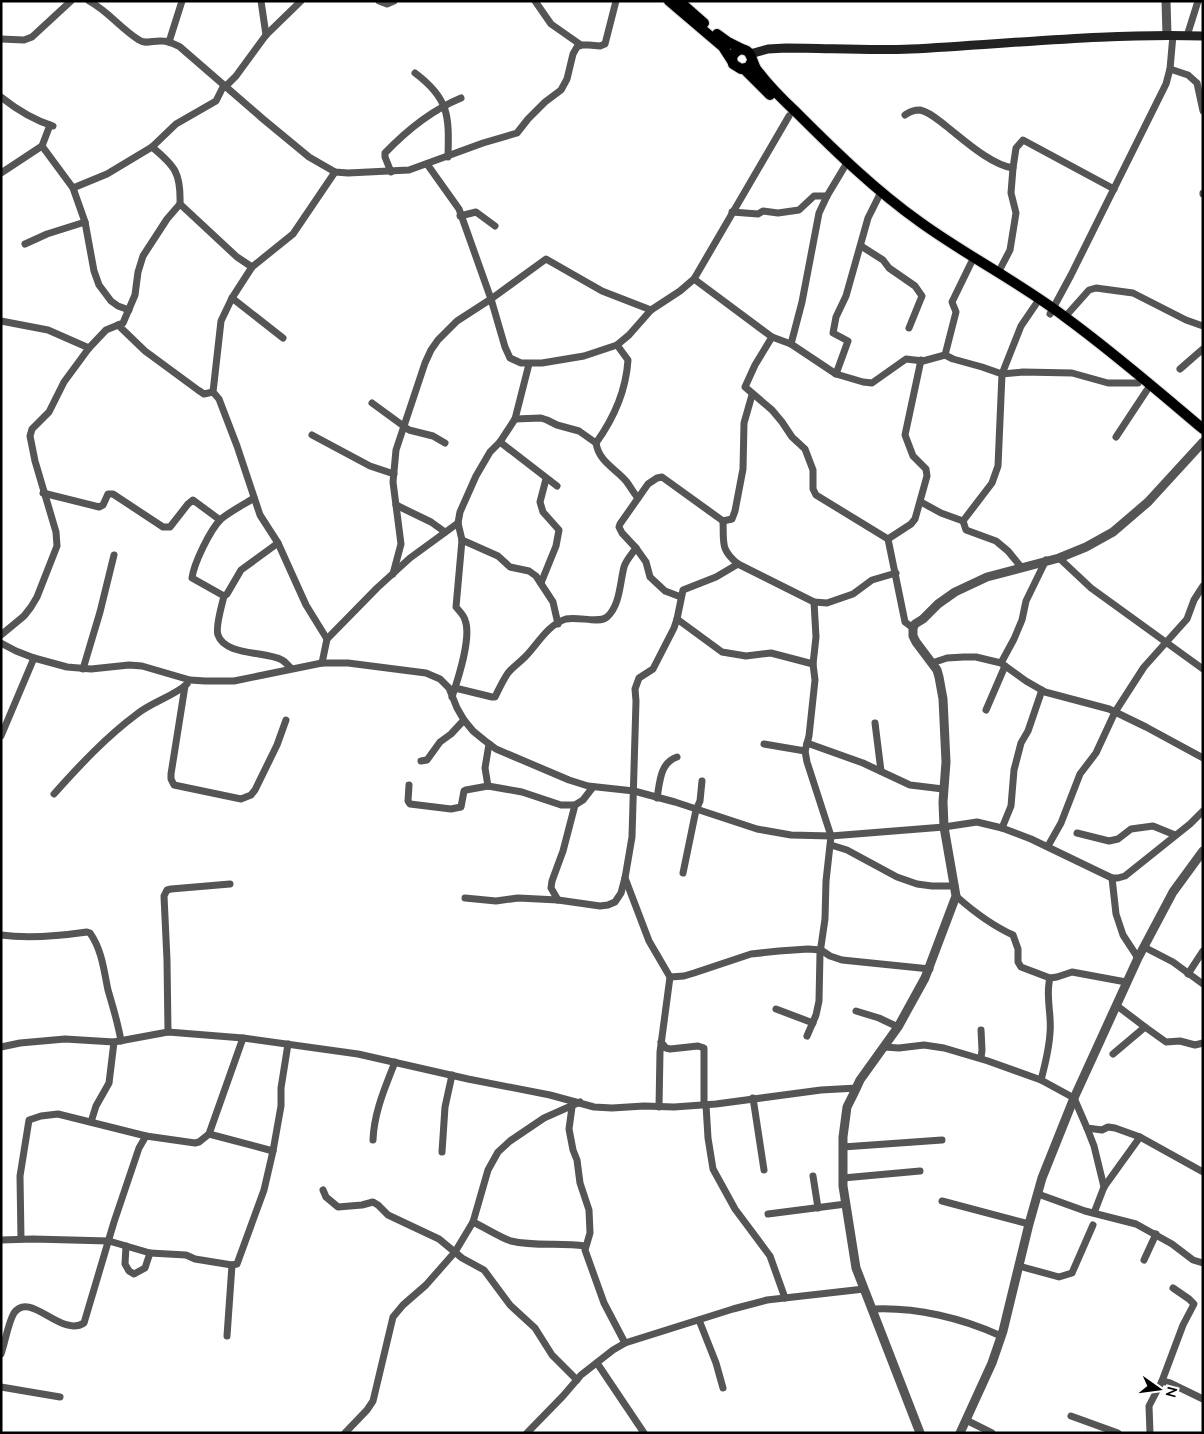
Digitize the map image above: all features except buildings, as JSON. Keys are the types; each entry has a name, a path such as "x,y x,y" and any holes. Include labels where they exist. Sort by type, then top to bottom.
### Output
{"main road":[{"path":"669,1 722,47 735,67 744,69 789,116 921,231 1036,304 1065,316 1203,429"},
{"path":"679,1 719,36 748,55 771,88 824,140 900,207 1051,311 1203,437"},
{"path":"732,61 734,53 748,55 768,48 909,49 1081,37 1203,36"},
{"path":"744,69 749,66 748,55"}],"street":[{"path":"1,38 24,40 32,37 71,1"},
{"path":"89,1 142,42 160,40 180,47 309,157 335,172 409,170 483,143 517,133 528,119 561,90 567,79 575,50 581,45"},
{"path":"169,42 182,1"},
{"path":"262,1 266,34"},
{"path":"73,188 107,174 152,147 176,124 216,101 225,86 236,76 266,34 300,1"},
{"path":"379,1 387,4 394,1"},
{"path":"536,1 551,24 581,45 600,46 605,44 616,1"},
{"path":"1051,311 1071,275 1160,96 1170,69 1170,35 1166,1"},
{"path":"1187,36 1198,1"},
{"path":"1170,69 1188,76 1197,83 1203,111"},
{"path":"415,73 427,82 446,110 449,130 448,157"},
{"path":"1,97 10,105 52,126 42,146 4,171 1,162"},
{"path":"390,172 385,157 386,153 422,120 444,105 461,98"},
{"path":"905,115 912,110 920,110 931,114 995,162 1004,167 1012,168"},
{"path":"427,164 459,209 510,358 529,364 584,356 617,345 629,335 651,310 680,291 694,279 789,116"},
{"path":"998,273 1010,250 1016,213 1011,193 1012,168 1016,148 1023,140 1114,189"},
{"path":"42,146 73,188 85,222 94,271 99,285 111,301 118,306 130,310"},
{"path":"1,635 24,616 31,607 57,551 56,532 43,492 30,436 32,429 49,412 64,382 89,348 106,330 123,323 135,295 138,272 143,256 167,219 180,204 178,176 172,166 152,147"},
{"path":"791,344 802,302 819,214 827,196 845,166"},
{"path":"327,639 306,605 278,543 260,515 219,399 213,392 221,321 232,298 252,267 293,234 335,172"},
{"path":"732,212 778,214 799,210 814,196 827,196"},
{"path":"836,374 848,341 833,333 833,326 846,296 868,218 879,196"},
{"path":"180,204 237,257 252,267"},
{"path":"460,216 476,212 496,226"},
{"path":"24,244 47,234 85,222"},
{"path":"861,246 884,260 889,268 915,286 922,296 909,328"},
{"path":"393,574 401,544 394,474 396,450 431,350 456,321 491,299 546,259 602,291 651,310"},
{"path":"945,355 956,312 952,302 971,263"},
{"path":"694,279 772,337 791,344 836,374 863,382 872,383 906,360 923,361 945,355 953,360 1002,374 1023,372 1072,373 1108,383 1138,383"},
{"path":"1065,316 1089,290 1096,288 1133,293 1203,326"},
{"path":"232,298 283,338"},
{"path":"963,521 992,483 998,466 1002,374 1021,326 1036,304"},
{"path":"1,321 48,330 89,348"},
{"path":"118,325 145,351 198,390 204,394 213,392"},
{"path":"772,337 745,385 752,395 772,410 792,437 805,448 813,470 813,489 816,495 888,539 905,622 913,628"},
{"path":"617,345 628,360 624,386 617,408 596,443 597,451 608,466 626,481 638,498"},
{"path":"1180,369 1203,349"},
{"path":"888,539 915,520 927,476 926,469 913,456 905,435 920,360"},
{"path":"452,697 463,662 467,630 465,619 456,607 462,540 458,523 460,512 476,476 490,452 500,442 515,419 529,364"},
{"path":"1116,437 1147,390"},
{"path":"681,597 665,592 650,577 646,562 619,527 648,484 662,477 724,521 732,519 744,469 744,423 752,395"},
{"path":"372,403 409,430 433,436 445,443"},
{"path":"515,419 541,418 579,431 596,443"},
{"path":"312,435 370,466 394,474"},
{"path":"500,442 558,486"},
{"path":"920,1433 856,1268 852,1253 843,1178 844,1120 847,1107 857,1088 898,1027 930,969 956,896 944,827 943,789 946,762 940,678 937,670 916,642 913,636 913,628 915,624 938,604 956,592 987,577 1059,558 1096,542 1113,532 1148,502 1203,442"},
{"path":"541,582 556,546 559,530 543,512 540,502 546,478"},
{"path":"43,492 99,507 104,505 108,494 113,494 166,528 170,527 193,500 220,520"},
{"path":"224,596 192,578 192,576 201,553 220,520 254,498"},
{"path":"921,502 963,521"},
{"path":"396,505 431,522 445,532"},
{"path":"724,521 723,546 727,555 738,564 814,602 821,604 834,601 852,594 872,580 896,573"},
{"path":"963,521 966,530 996,541 1008,550 1021,567"},
{"path":"322,663 327,639 393,574 428,544 458,523"},
{"path":"462,540 498,556 510,567 529,571 536,576 553,602 558,624"},
{"path":"278,543 241,570 224,596 217,629 221,640 228,646 281,660 291,668"},
{"path":"455,688 495,697 514,666 525,657 546,632 567,619 602,620 608,617 615,604 625,565 636,548"},
{"path":"83,669 114,555"},
{"path":"1059,558 1091,588 1203,669"},
{"path":"986,710 1022,620 1026,601 1046,560"},
{"path":"465,898 503,902 518,898 558,900 608,906 618,898 625,878 632,837 636,700 634,695 636,683 642,674 653,669 677,620 681,597 685,588 716,577 738,564"},
{"path":"1048,846 1061,823 1080,774 1096,753 1114,712 1144,667 1186,619 1194,600 1203,586"},
{"path":"807,1036 819,1001 826,881 831,845 831,836 807,762 806,747 814,700 815,680 813,664 816,637 814,602"},
{"path":"677,620 722,652 746,656 771,653 813,664"},
{"path":"1,643 34,658 67,667 83,669 142,666 188,683 234,681 322,663 348,663 426,673 433,675 449,688 456,708 464,720 496,749 552,774 593,787 634,791 769,832 791,835 831,836 944,827 977,822 1002,828 1048,846 1112,878 1118,878 1125,876 1190,824 1203,810"},
{"path":"932,663 946,658 976,657 1003,664 1042,690 1114,712 1203,758"},
{"path":"1,736 34,658"},
{"path":"188,683 171,774 174,785 241,799 251,795 277,745 286,720"},
{"path":"54,794 83,762 137,714 188,683"},
{"path":"1002,828 1011,806 1014,770 1021,743 1028,731 1042,690"},
{"path":"420,762 427,760 440,742 451,734 464,720"},
{"path":"874,723 881,771"},
{"path":"488,786 485,768 490,744"},
{"path":"764,744 806,747 881,771 910,785 943,789"},
{"path":"657,798 664,766 670,760 677,757"},
{"path":"683,873 696,810 700,801 702,781"},
{"path":"409,785 408,801 410,804 451,809 461,807 466,790 488,786 522,792 561,805 575,805 583,800 593,787"},
{"path":"558,900 551,888 552,880 563,851 575,805"},
{"path":"1077,833 1109,841 1118,838 1131,829 1153,826 1175,835"},
{"path":"831,845 847,850 897,877 932,886 955,886"},
{"path":"960,1433 992,1363 1001,1336 1042,1178 1074,1098 1138,958 1173,892 1203,851"},
{"path":"625,878 649,941 670,976 661,1042 659,1107"},
{"path":"1112,878 1116,914 1123,935 1138,958"},
{"path":"168,1032 164,896 167,890 171,889 230,884"},
{"path":"956,896 971,910 997,928 1013,935 1018,949 1020,967 1050,978 1072,972 1126,982"},
{"path":"1,935 14,937 66,935 87,932 90,934 101,956 117,1018 117,1041 109,1083 96,1106 92,1122"},
{"path":"1144,947 1173,962 1203,984"},
{"path":"670,976 684,976 751,954 808,949 821,950 830,956 842,960 930,969"},
{"path":"1188,974 1203,951"},
{"path":"1041,1080 1050,1032 1047,988 1050,978"},
{"path":"1116,1006 1166,1042 1203,1043"},
{"path":"776,1009 813,1023"},
{"path":"856,1011 898,1027"},
{"path":"1113,1054 1145,1027"},
{"path":"981,1030 981,1058"},
{"path":"1,1047 65,1039 117,1041 168,1032 243,1038 358,1054 580,1102 594,1107 612,1108 705,1105 821,1090 857,1088"},
{"path":"21,1239 20,1176 29,1120 58,1114 146,1136 199,1142 209,1134 243,1038"},
{"path":"661,1042 666,1048 670,1049 698,1046 704,1048 705,1105 713,1169 735,1209 770,1256 785,1298"},
{"path":"1,1240 109,1241 150,1252 186,1255 195,1259 232,1265 238,1263 264,1190 273,1151 288,1044"},
{"path":"884,1047 899,1048 924,1044 944,1048 981,1058 1041,1080 1074,1098 1094,1146 1104,1186"},
{"path":"373,1140 374,1125 379,1105 395,1062"},
{"path":"442,1152 444,1107 452,1075"},
{"path":"753,1098 764,1170"},
{"path":"345,1433 367,1410 373,1400 393,1317 403,1305 426,1285 455,1252 473,1222 488,1170 498,1152 510,1141 544,1118 580,1102"},
{"path":"572,1107 569,1129 589,1216 590,1233 585,1246 604,1303 625,1343"},
{"path":"1087,1128 1102,1130 1108,1127 1115,1128 1140,1137 1203,1172"},
{"path":"209,1134 273,1151"},
{"path":"1,1354 13,1314 18,1309 27,1307 41,1311 66,1326 74,1327 84,1323 114,1222 139,1148 146,1136"},
{"path":"1094,1213 1104,1186 1140,1137"},
{"path":"843,1147 942,1140"},
{"path":"843,1178 920,1171"},
{"path":"813,1176 818,1208"},
{"path":"323,1190 326,1197 338,1207 373,1202 388,1215 440,1239 462,1258 484,1270 510,1305 535,1328 552,1355 577,1380"},
{"path":"1038,1194 1094,1213 1136,1224 1172,1244 1193,1260 1203,1263"},
{"path":"942,1201 1029,1224"},
{"path":"768,1214 846,1204"},
{"path":"473,1222 509,1240 536,1245 574,1244 585,1246"},
{"path":"1019,1266 1059,1276 1072,1273 1093,1225"},
{"path":"1144,1260 1156,1234"},
{"path":"126,1246 125,1264 129,1271 134,1274 145,1268 150,1252"},
{"path":"227,1336 232,1265"},
{"path":"1150,1433 1149,1406 1162,1381 1183,1325 1194,1304 1173,1288"},
{"path":"527,1433 577,1380 625,1343 733,1308 785,1298 864,1289"},
{"path":"872,1309 896,1308 912,1310 974,1325 1001,1336"},
{"path":"699,1320 716,1363 723,1388"},
{"path":"597,1363 644,1433"},
{"path":"1162,1381 1203,1399"},
{"path":"1,1387 60,1397"},
{"path":"1071,1416 1118,1433"},
{"path":"966,1420 992,1433"}]}
